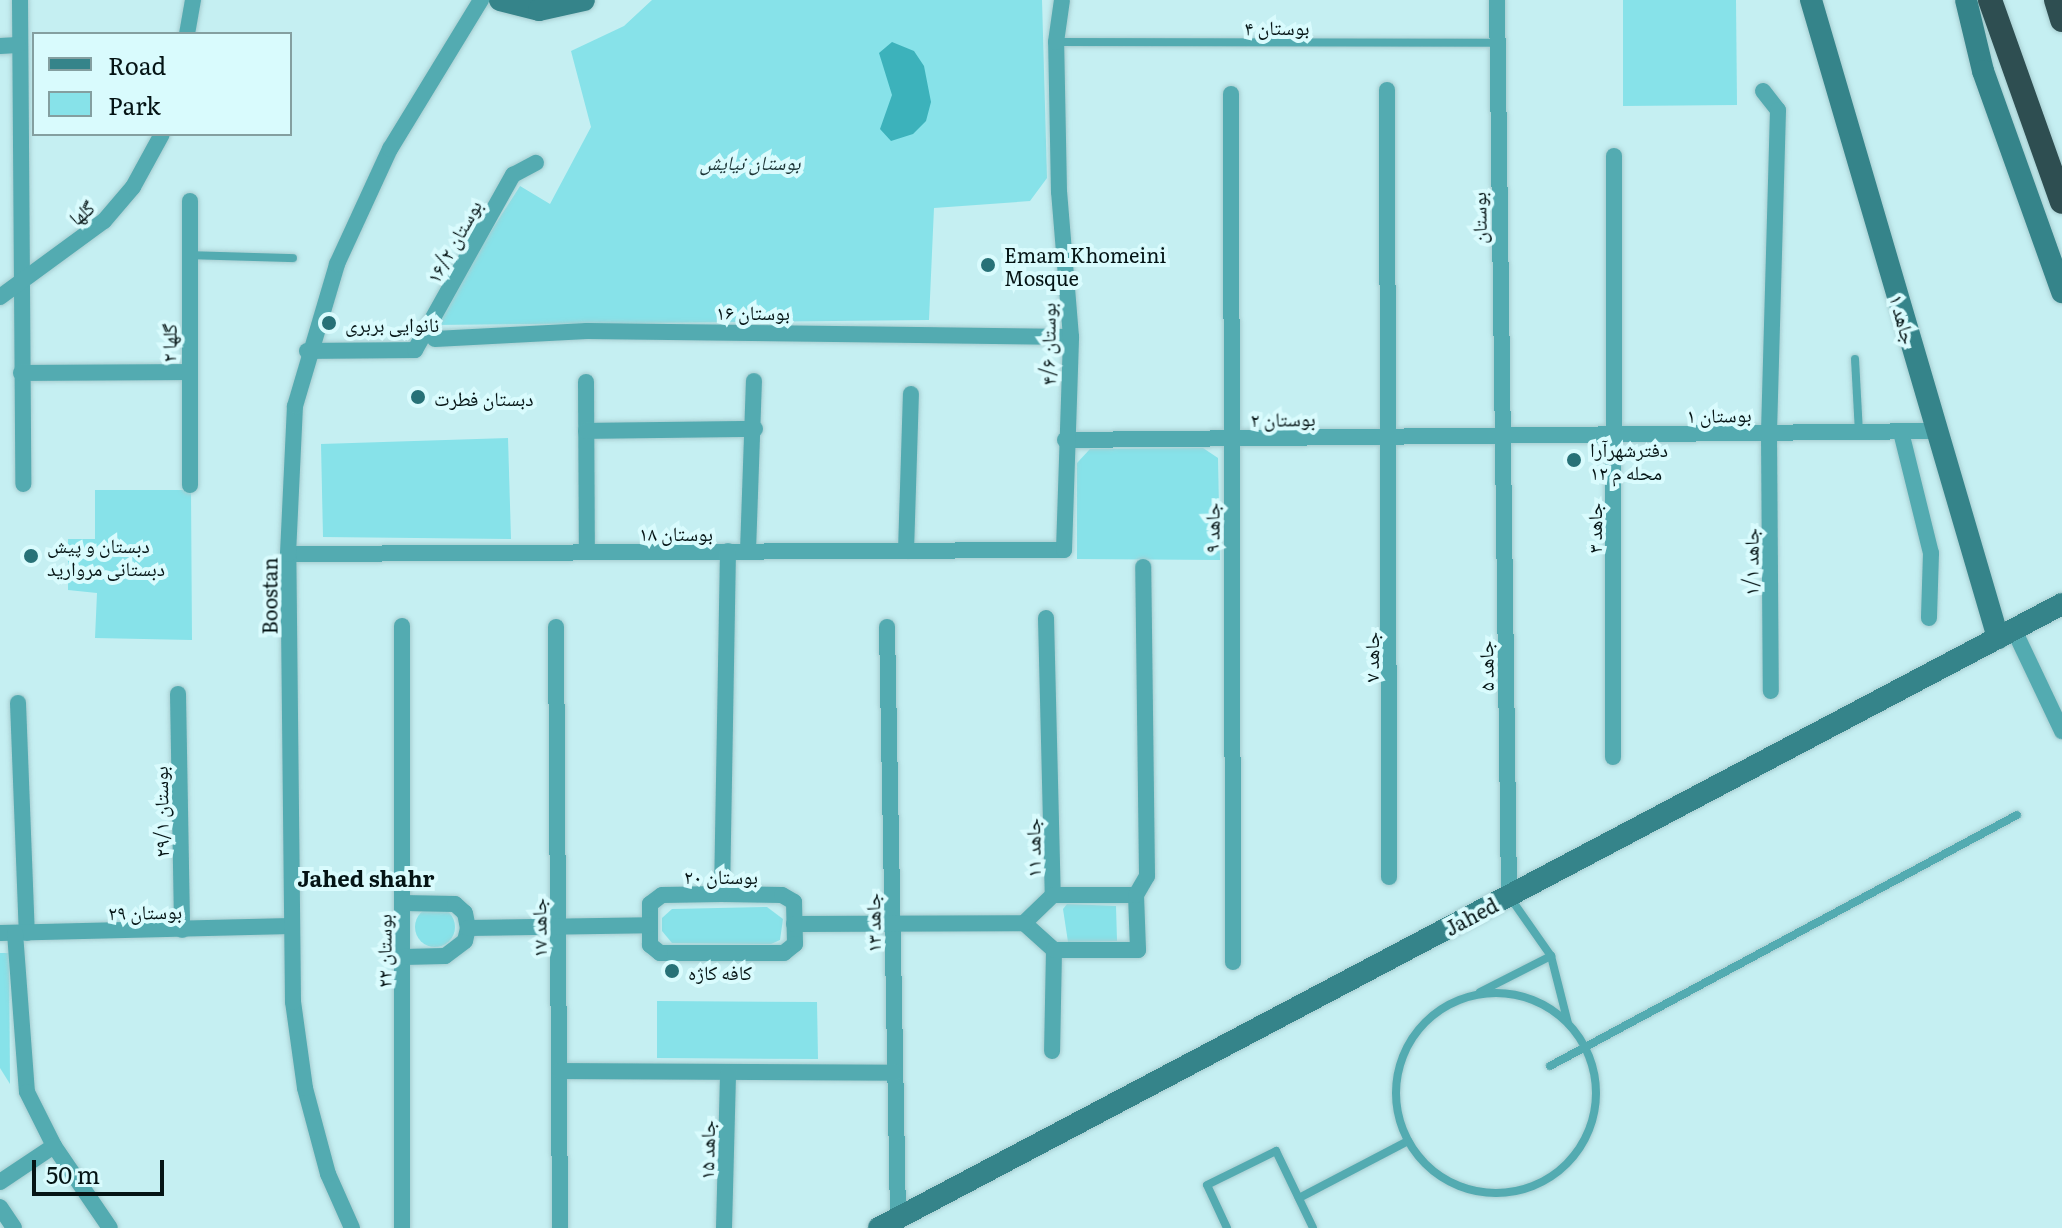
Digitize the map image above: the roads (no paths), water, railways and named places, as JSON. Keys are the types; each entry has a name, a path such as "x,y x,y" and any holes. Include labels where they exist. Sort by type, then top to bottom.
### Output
{"highway":[{"path":"1990,0 2062,202"},
{"path":"2056,0 2062,20"}],"main road":[{"path":"500,0 539,10 584,0"},
{"name":"جاهد ۱","path":"1811,0 1937,431 2006,634"},
{"path":"1966,0 1983,71 2062,292"},
{"name":"Jahed","path":"889,1223 2062,604"}],"street":[{"path":"20,0 23,484"},
{"path":"187,32 193,0"},
{"name":"Boostan","path":"352,1228 328,1174 305,1088 291,926 288,554 295,406 307,351 337,264 390,149 481,0"},
{"name":"بوستان ۴/۶","path":"1062,0 1056,42 1059,192 1071,337 1065,440 1064,550"},
{"name":"بوستان","path":"1497,0 1501,436"},
{"path":"0,46 18,45"},
{"name":"جاهد ۷","path":"1387,90 1389,877"},
{"name":"جاهد ۱/۱","path":"1763,91 1778,110 1769,433 1771,691"},
{"name":"جاهد ۹","path":"1231,94 1233,962"},
{"name":"گلها","path":"0,297 104,221 133,187 161,136"},
{"name":"جاهد ۳","path":"1613,757 1614,156"},
{"name":"بوستان ۱۶/۲","path":"307,351 415,350 513,175 536,163"},
{"name":"گلها ۲","path":"190,201 190,485"},
{"name":"بوستان ۱۶","path":"435,339 587,331 1071,337"},
{"path":"21,373 188,372"},
{"path":"748,551 755,429 754,381"},
{"path":"586,382 587,552"},
{"path":"906,551 911,394"},
{"path":"586,431 755,429"},
{"name":"بوستان ۱","path":"1501,436 1937,431"},
{"path":"1901,432 1931,553 1929,618"},
{"name":"بوستان ۲","path":"1065,440 1501,436"},
{"name":"جاهد ۵","path":"1501,436 1509,896"},
{"name":"بوستان ۱۸","path":"288,554 1064,550"},
{"path":"722,894 728,551"},
{"path":"468,928 649,925 650,945 660,953 784,953 795,944 794,924 1024,923 1054,950 1138,950 1136,895 1147,876 1143,567"},
{"name":"جاهد ۱۱","path":"1024,923 1053,895 1046,618"},
{"name":"بوستان ۲۲","path":"402,626 402,1228"},
{"name":"جاهد ۱۷","path":"556,627 560,1228"},
{"name":"جاهد ۱۳","path":"887,627 895,1073 889,1223"},
{"path":"2006,634 2062,731"},
{"name":"بوستان ۲۹/۱","path":"178,694 182,930"},
{"path":"18,703 14,933 27,1092 54,1146 110,1228"},
{"name":"بوستان ۲۰","path":"649,925 650,904 662,895 722,894 782,895 794,902 794,924"},
{"path":"1053,895 1136,895"},
{"path":"403,903 455,904 465,913 468,928 465,941 445,956 403,957"},
{"name":"بوستان ۲۹","path":"14,933 291,926"},
{"path":"1052,1051 1054,950"},
{"path":"560,1071 895,1073"},
{"name":"جاهد ۱۵","path":"724,1228 728,1073"},
{"path":"0,1182 54,1146"},
{"path":"0,1207 14,1228"}],"lane":[{"name":"بوستان ۴","path":"1056,42 1497,43"},
{"path":"190,255 293,258"},
{"path":"1855,359 1859,432"},
{"path":"1550,1066 1583,1045 2017,815"},
{"path":"1509,896 1551,956 1568,1024"},
{"path":"1476,994 1496,992 1536,1001 1568,1024 1583,1045 1593,1067 1593,1115 1585,1138 1554,1175 1509,1193 1462,1188 1422,1161 1408,1141 1395,1097 1405,1051 1433,1014 1551,956"},
{"path":"1299,1198 1408,1141"},
{"path":"1227,1228 1207,1185 1276,1151 1313,1228"}],"place":[{"name":"Emam Khomeini Mosque","path":"988,265"},
{"name":"نانوایی بربری","path":"329,323"},
{"name":"دبستان فطرت","path":"418,397"},
{"name":"دفترشهرآرا محله م ۱۲","path":"1574,460"},
{"name":"دبستان و پیش دبستانی مروارید","path":"31,556"},
{"name":"کافه کاژه","path":"672,971"}],"district":[{"name":"Jahed shahr","path":"366,878"}],"park label":[{"name":"بوستان نیایش","path":"750,161"}]}
